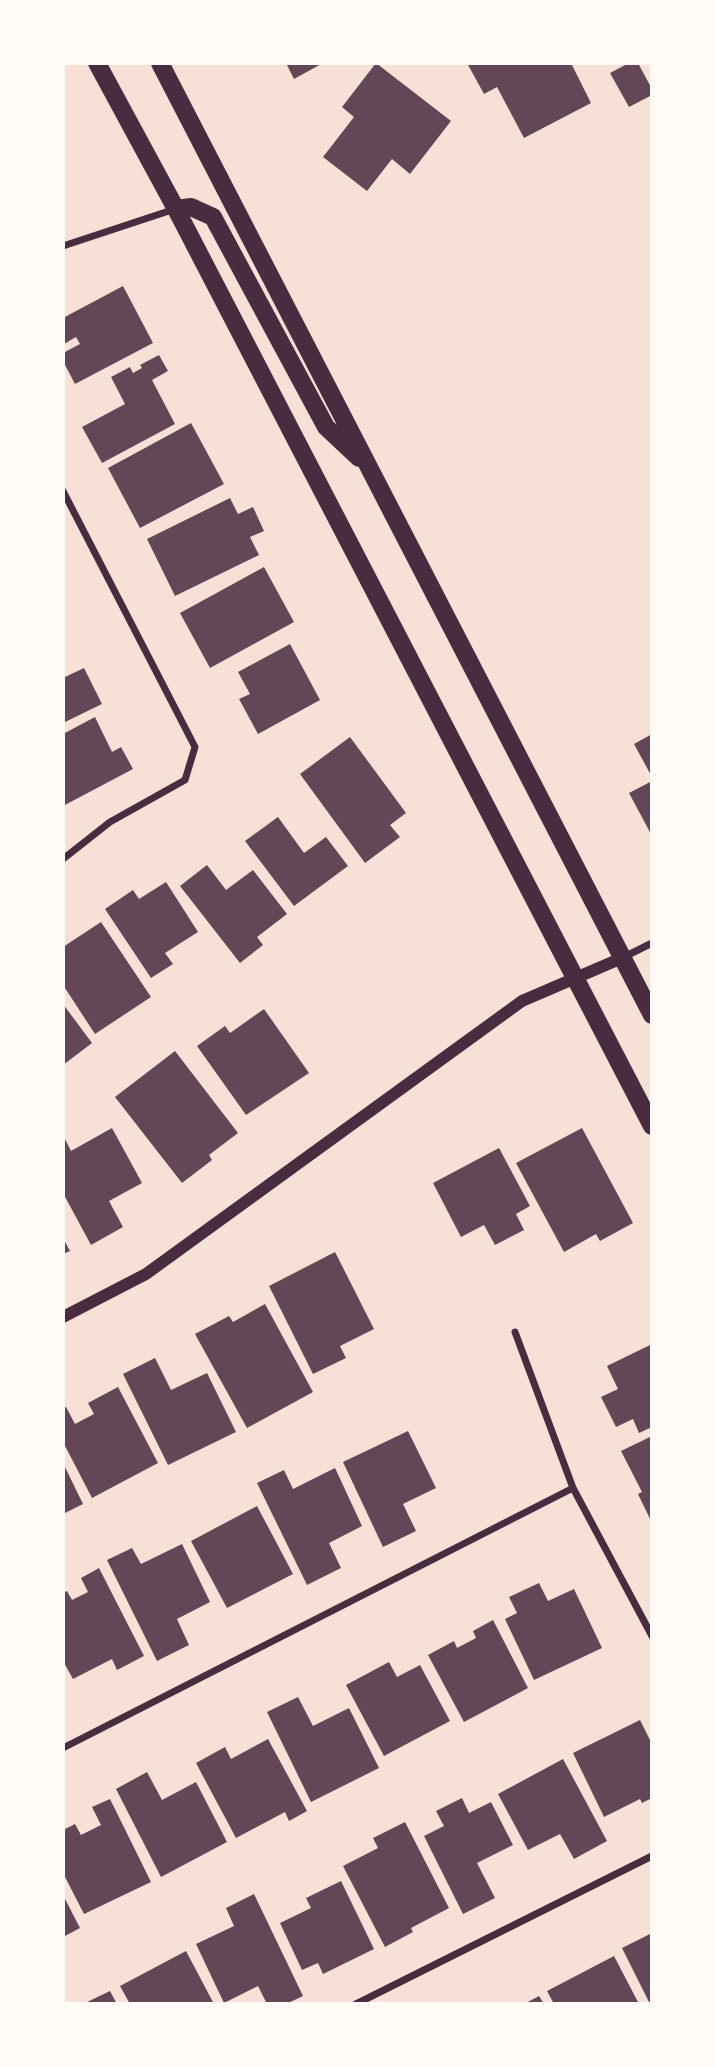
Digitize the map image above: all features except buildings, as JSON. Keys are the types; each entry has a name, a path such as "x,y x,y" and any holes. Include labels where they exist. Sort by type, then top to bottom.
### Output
{"main road":[{"path":"97,63 176,209 652,1126"},
{"path":"160,63 652,1015"},
{"path":"176,209 191,207 213,217 326,427 369,467"}],"street":[{"path":"63,246 176,209"},
{"path":"63,491 195,747 185,780 110,822 63,859"},
{"path":"63,1317 146,1274 522,1001 652,943"},
{"path":"514,1332 573,1488 652,1636"},
{"path":"63,1748 573,1488"},
{"path":"356,2004 652,1856"}]}
